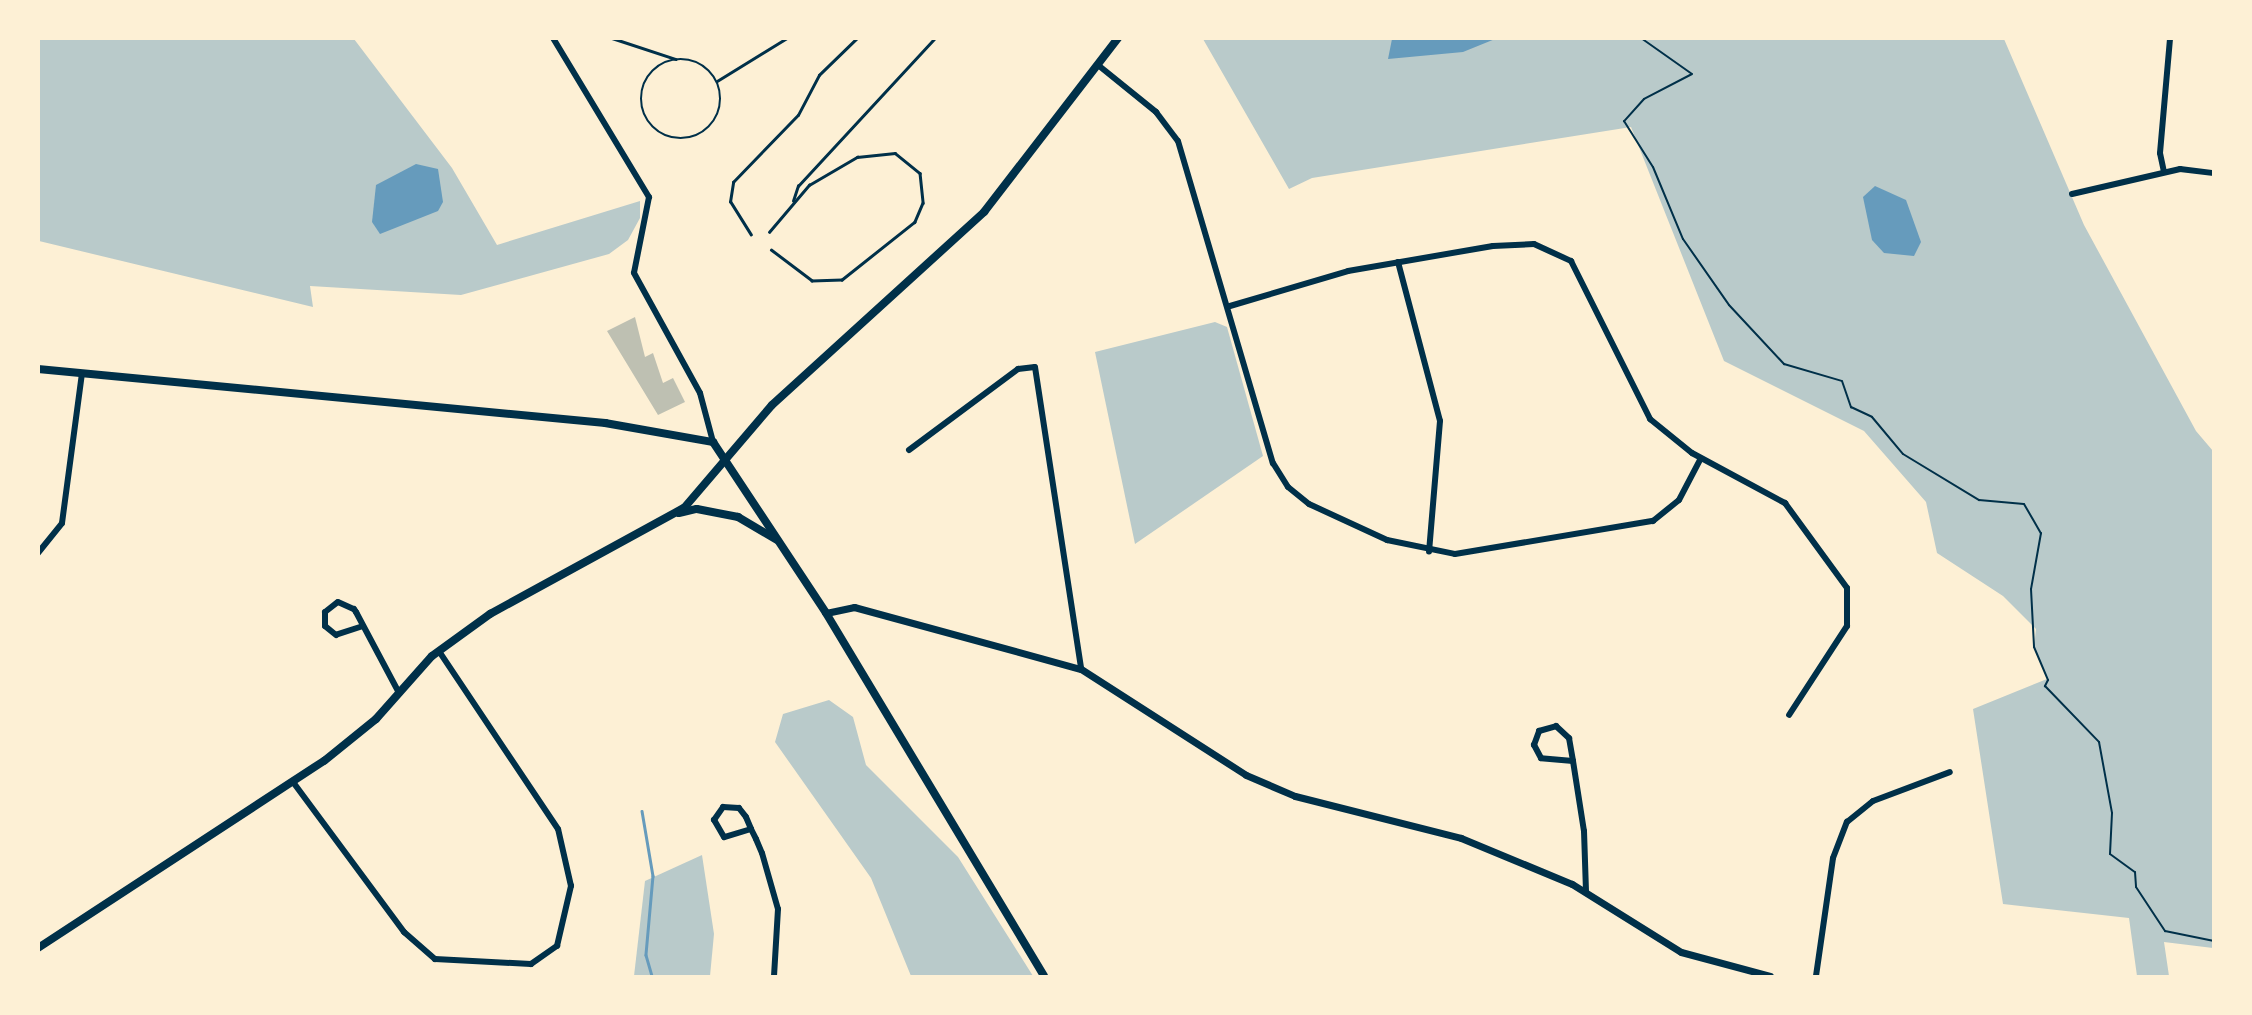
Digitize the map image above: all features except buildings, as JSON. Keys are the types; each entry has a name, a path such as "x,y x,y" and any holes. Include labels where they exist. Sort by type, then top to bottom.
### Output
{"main road":[{"path":"38,948 293,782 351,740 439,651 490,614 670,517 772,405 961,237 1118,38"},
{"path":"38,369 586,421 687,432 713,442 826,612 1044,976"},
{"path":"670,517 713,510 738,517 781,542"}],"street":[{"path":"553,38 649,197 634,273 700,393 713,442"},
{"path":"2164,172 2170,38"},
{"path":"1098,65 1156,112 1178,141 1281,479 1304,500 1346,523 1429,552 1455,554 1653,521 1679,500 1702,458"},
{"path":"2072,194 2164,172 2214,173"},
{"path":"1230,306 1324,276 1517,243 1563,256 1583,276 1643,408 1702,458 1785,503 1849,594 1847,626 1788,715"},
{"path":"1398,262 1440,421 1429,552"},
{"path":"909,450 1018,369 1035,367 1081,669"},
{"path":"38,552 61,523 82,373"},
{"path":"363,626 336,635 325,626 325,612 345,603 363,626 399,693"},
{"path":"826,612 854,607 1081,669 1245,775 1295,796 1461,838 1586,892 1681,952 1770,976"},
{"path":"293,782 425,952 501,967 531,964 551,952 565,932 569,908 569,869 558,829 439,651"},
{"path":"1573,761 1541,758 1534,745 1539,731 1563,729 1573,761 1586,892"},
{"path":"1816,976 1833,858 1847,822 1873,801 1950,772"},
{"path":"751,829 724,837 716,830 716,815 734,806 751,829 776,899 774,976"}],"lane":[{"path":"612,38 703,66 717,80 721,106 709,128 687,139 662,134 645,116 642,90 655,69 679,59"},
{"path":"717,80 787,38"},
{"path":"751,235 730,202 733,182 798,115 819,75 857,38"},
{"path":"792,202 798,186 935,38"},
{"path":"769,232 792,202 833,169 876,152 908,158 924,188 915,222 842,280 812,281 771,250"}],"path":[{"path":"1641,38 1692,74 1644,99 1624,121 1653,167 1683,239 1729,304 1784,364 1842,381 1851,407 1872,417 1903,454 1979,500 2024,504 2041,533 2031,589 2034,647 2048,680 2045,686 2099,742 2112,813 2110,854 2134,872 2136,887 2165,931 2214,941"}],"shaded area":[{"path":"39,39 354,39 452,168 497,245 640,201 640,218 628,240 609,254 461,295 310,286 313,307 39,241"},
{"path":"1203,39 2004,39 2084,225 2196,431 2213,451 2213,948 2164,942 2169,976 2137,976 2129,918 2003,904 1973,709 2047,679 2034,647 2036,629 2003,596 1937,553 1926,502 1864,431 1724,361 1631,127 1312,178 1289,189"},
{"path":"1215,322 1227,327 1263,456 1135,544 1095,352"},
{"path":"829,700 853,717 866,765 958,857 1033,976 911,976 871,878 775,742 783,714"},
{"path":"702,855 714,934 710,976 634,976 645,881"}],"water":[{"path":"1392,38 1495,39 1463,52 1388,59"},
{"path":"416,164 438,169 443,202 438,211 380,234 372,222 376,185"},
{"path":"1875,186 1906,200 1921,242 1914,256 1884,253 1872,240 1863,197"}],"waterway":[{"path":"642,811 653,876 646,955 652,976"}]}
